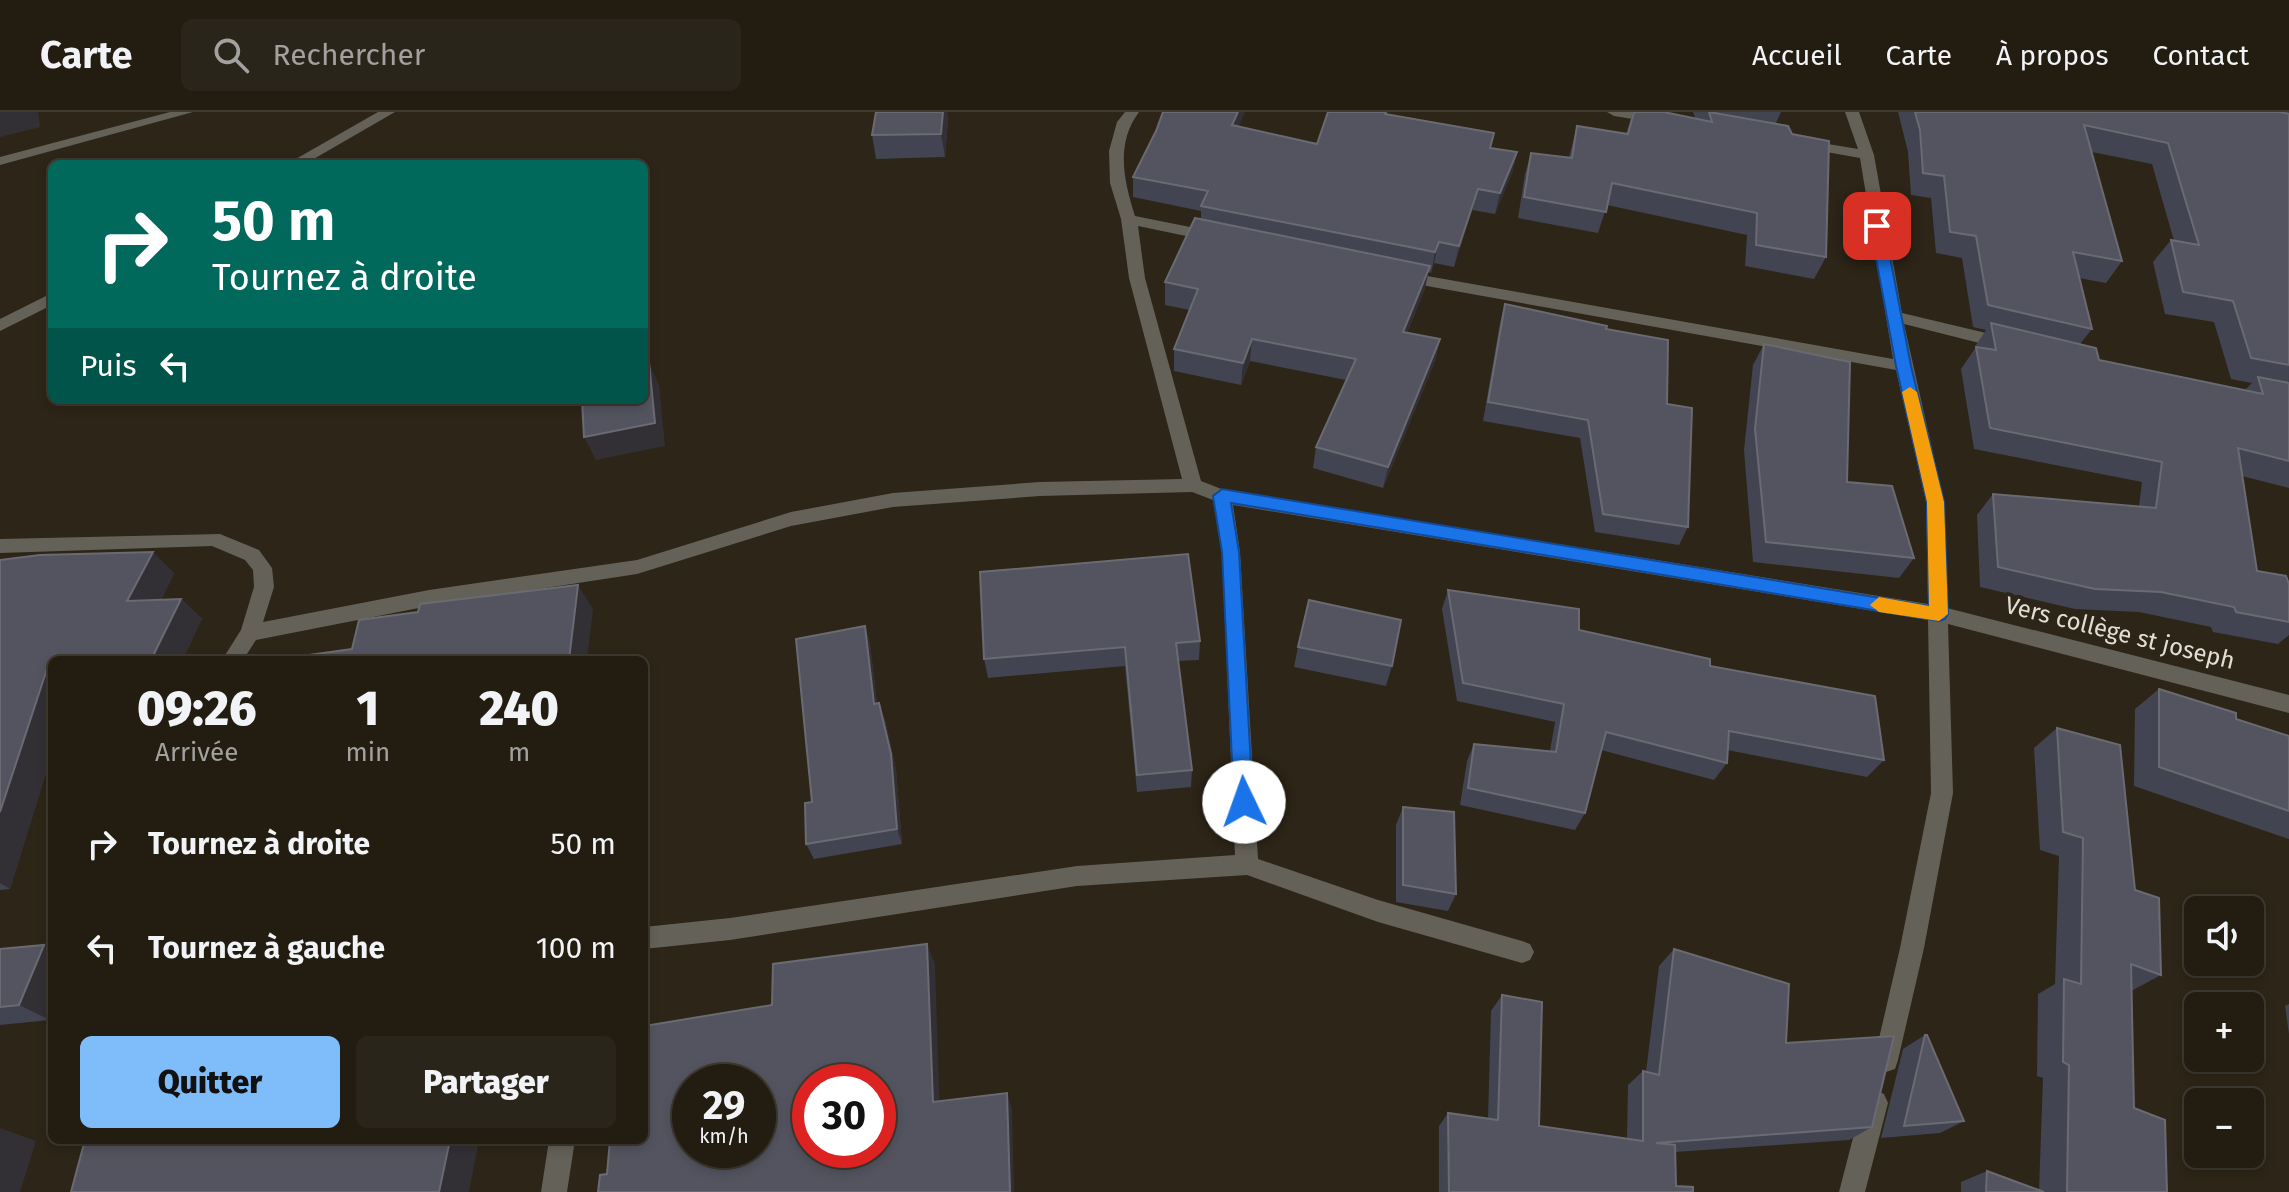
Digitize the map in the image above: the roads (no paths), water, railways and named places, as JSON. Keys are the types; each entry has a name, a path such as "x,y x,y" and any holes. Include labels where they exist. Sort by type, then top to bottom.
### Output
{"street":[{"path":"0,161 186,112"},
{"path":"301,160 388,112"},
{"path":"250,633 429,598 637,567 791,519 893,500 1040,489 1193,485 1137,278 1129,219 1117,183 1116,151 1124,122 1132,112"},
{"path":"1614,112 1674,122"},
{"path":"1852,112 1867,155 1903,366 1935,502 1942,793 1912,948 1852,1192"},
{"path":"1793,142 1867,155"},
{"path":"1129,219 1238,242"},
{"path":"1378,272 1903,366"},
{"path":"0,326 48,300"},
{"path":"1897,317 2019,347"},
{"name":"Vers collège st joseph","path":"1193,485 1222,496 1939,614 2289,704"},
{"path":"1222,496 1231,552 1247,865"},
{"path":"0,546 213,539 252,555 262,568 264,587 250,633 235,656"},
{"path":"648,938 730,929 1077,876 1247,865 1378,911 1522,952"},
{"path":"554,1192 561,1144"}]}
